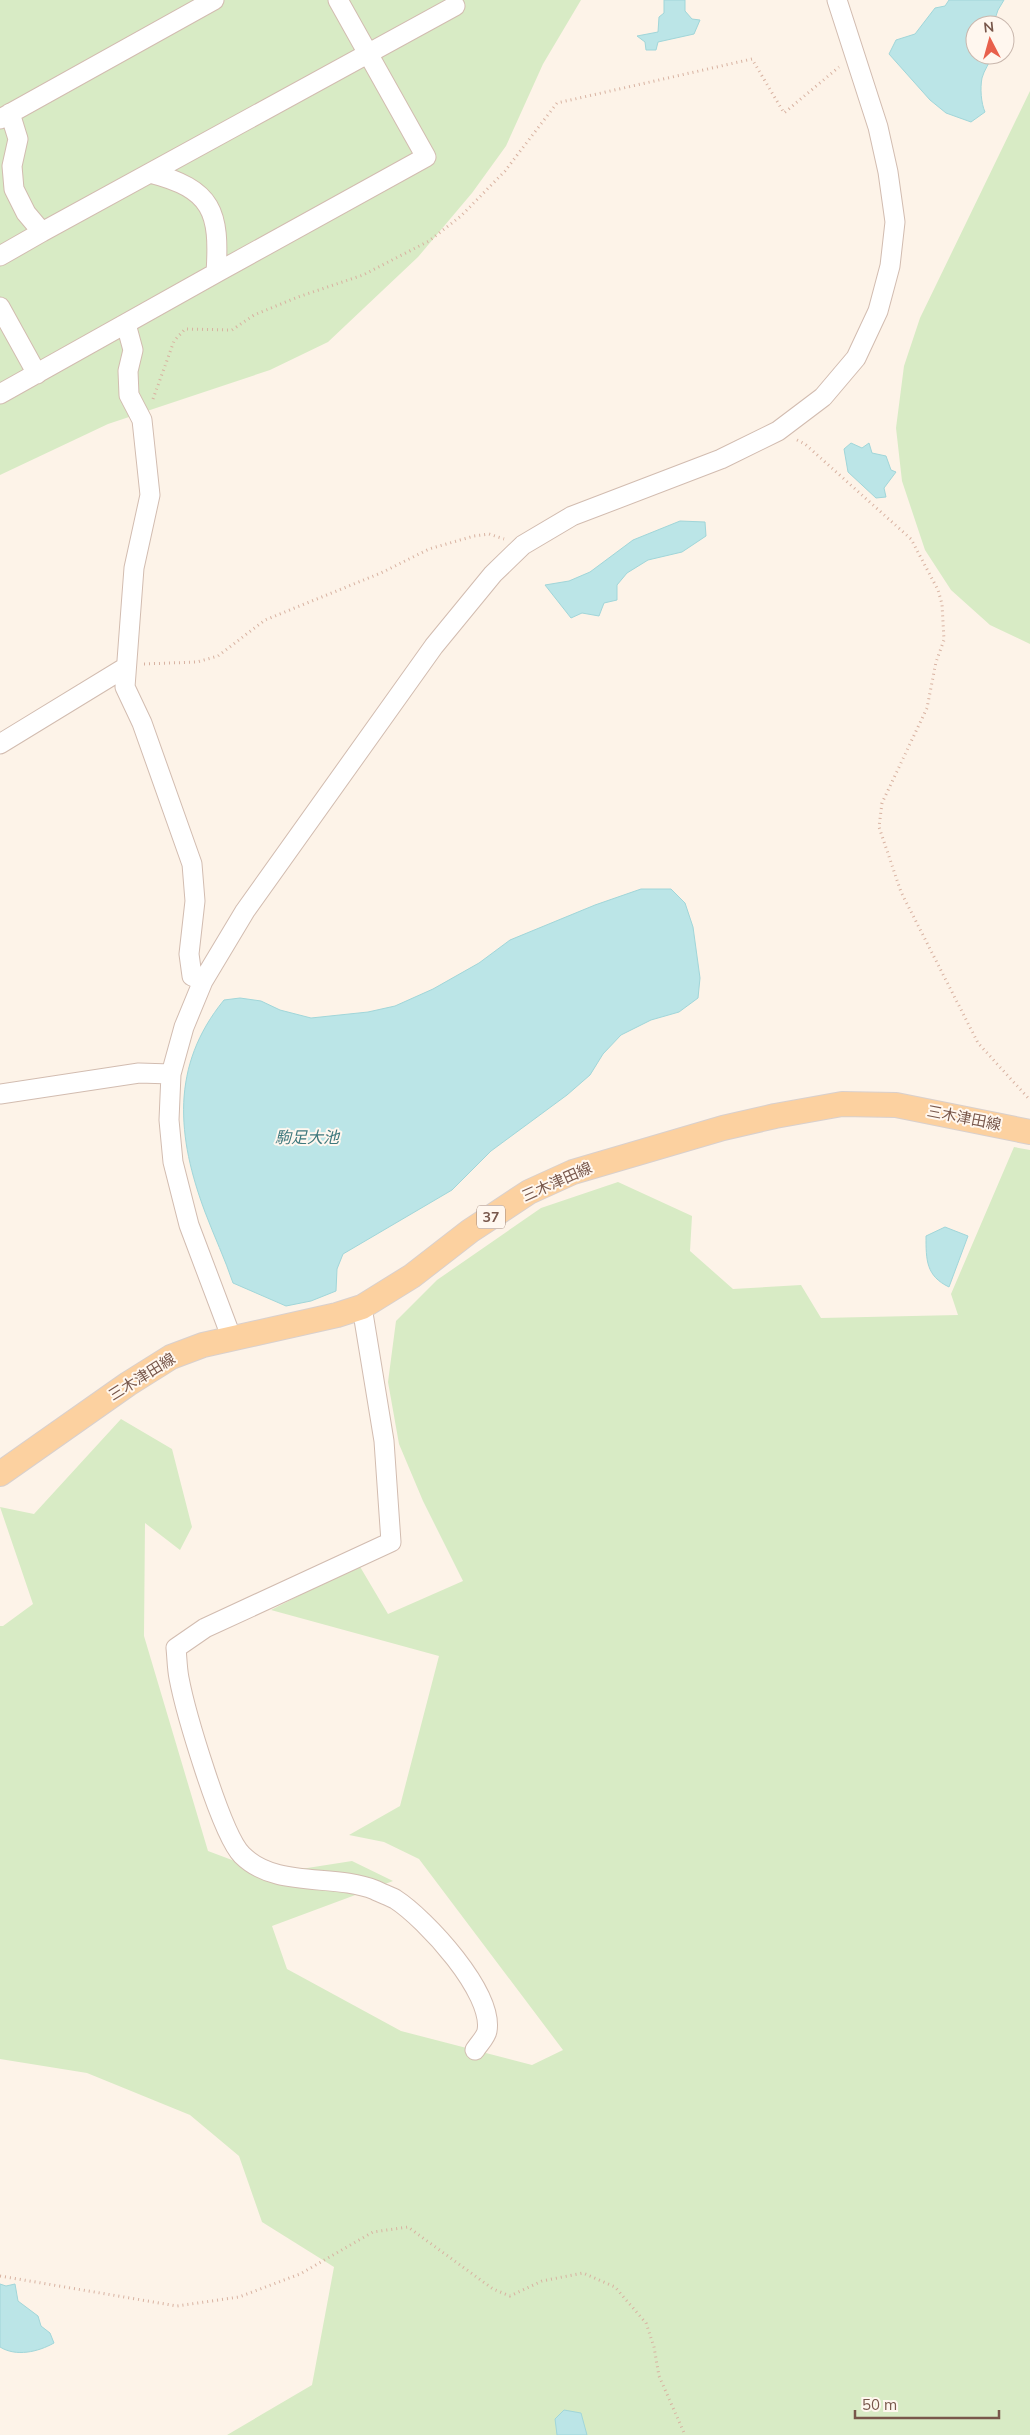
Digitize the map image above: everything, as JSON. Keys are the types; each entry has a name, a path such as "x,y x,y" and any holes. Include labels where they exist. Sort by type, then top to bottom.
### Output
{"main road":[{"name":"三木津田線","path":"0,1474 128,1384 171,1357 203,1346 337,1315 362,1307 412,1276 470,1230 529,1192 573,1172 724,1128 775,1116 842,1104 896,1105 1030,1132"}],"street":[{"path":"42,232 26,213 14,189 12,166 18,138 5,116 214,0"},
{"path":"0,394 426,157 367,55 338,0"},
{"path":"232,1339 189,1226 173,1162 169,1120 171,1074 184,1028 202,981 245,912 434,646 493,574 523,545 572,516 721,459 778,431 823,397 856,358 878,311 890,266 895,222 888,172 878,127 837,0"},
{"path":"0,256 455,6"},
{"path":"150,173 172,179 190,188 206,203 215,219 218,243 216,273"},
{"path":"0,307 36,374"},
{"path":"126,324 133,350 128,371 129,395 142,420 150,495 134,568 125,687 142,723 192,864 195,901 189,954 192,976 202,981"},
{"path":"0,744 126,668"},
{"path":"0,1094 139,1073 171,1074"},
{"path":"362,1307 384,1441 391,1542 205,1628 176,1648 179,1678 197,1743 223,1822 239,1853 253,1866 294,1878 357,1885 373,1889 396,1900 432,1932 471,1978 487,2009 487,2032 475,2050"}],"path":[{"path":"142,420 157,389 174,341 185,329 232,330 254,315 298,297 363,275 429,241 461,216 505,171 557,103 752,59 784,113 854,56"},
{"path":"778,431 805,444 911,539 938,590 942,604 944,640 936,662 926,708 882,804 880,828 901,892 978,1043 1030,1100"},
{"path":"126,668 152,663 197,662 218,656 265,620 381,573 429,549 474,536 489,534 523,545"},
{"path":"0,2276 176,2306 239,2297 300,2274 373,2232 408,2227 493,2289 510,2296 542,2281 584,2273 615,2287 646,2323 654,2347 659,2376 685,2435"}],"green space":[{"path":"0,0 581,0 543,64 506,146 472,193 418,257 328,342 270,370 108,424 0,475"},
{"path":"1030,91 1030,644 990,625 951,590 925,550 902,481 896,428 904,366 920,318"},
{"path":"1014,1147 1030,1150 1030,2435 227,2435 312,2385 334,2267 262,2222 239,2156 190,2115 87,2073 0,2059 0,1626 3,1626 33,1604 0,1507 34,1514 121,1419 172,1449 192,1527 180,1550 145,1523 144,1636 208,1851 269,1874 352,1861 393,1881 272,1926 287,1969 401,2031 532,2065 563,2050 419,1859 384,1842 349,1835 400,1806 439,1656 271,1610 359,1565 388,1614 463,1581 423,1501 399,1444 388,1382 396,1321 437,1280 541,1208 618,1182 692,1216 690,1251 733,1289 801,1285 821,1318 958,1315 951,1294"}],"water":[{"path":"664,0 685,0 685,11 692,19 700,20 694,34 658,42 656,50 646,50 645,42 637,36 658,32 659,17 664,13"},
{"path":"949,0 1004,0 996,15 965,15 965,65 988,65 981,82 985,112 971,122 946,113 930,100 889,54 896,40 915,34 935,8 945,6"},
{"path":"851,443 862,448 869,443 872,453 886,456 891,470 896,472 884,488 886,497 876,498 848,472 844,449"},
{"path":"680,521 705,522 706,536 682,552 648,560 627,573 617,585 617,600 604,603 599,616 582,613 571,618 545,585 569,581 590,572 633,540"},
{"name":"駒足大池","path":"641,889 671,889 685,903 693,927 700,978 698,998 679,1012 651,1020 621,1035 603,1054 590,1075 567,1095 491,1151 452,1190 343,1254 337,1269 336,1291 311,1301 286,1306 233,1283 196,1184 184,1129 187,1076 194,1050 207,1025 224,1000 240,998 261,1001 280,1010 311,1018 368,1012 395,1006 433,989 479,963 510,940 595,905"},
{"path":"945,1227 968,1236 949,1287 936,1278 929,1266 926,1253 926,1236"},
{"path":"0,2284 6,2286 15,2284 18,2301 38,2316 41,2326 50,2333 54,2343 41,2349 20,2353 0,2347"},
{"path":"564,2410 581,2413 587,2435 557,2435 555,2419"}]}
